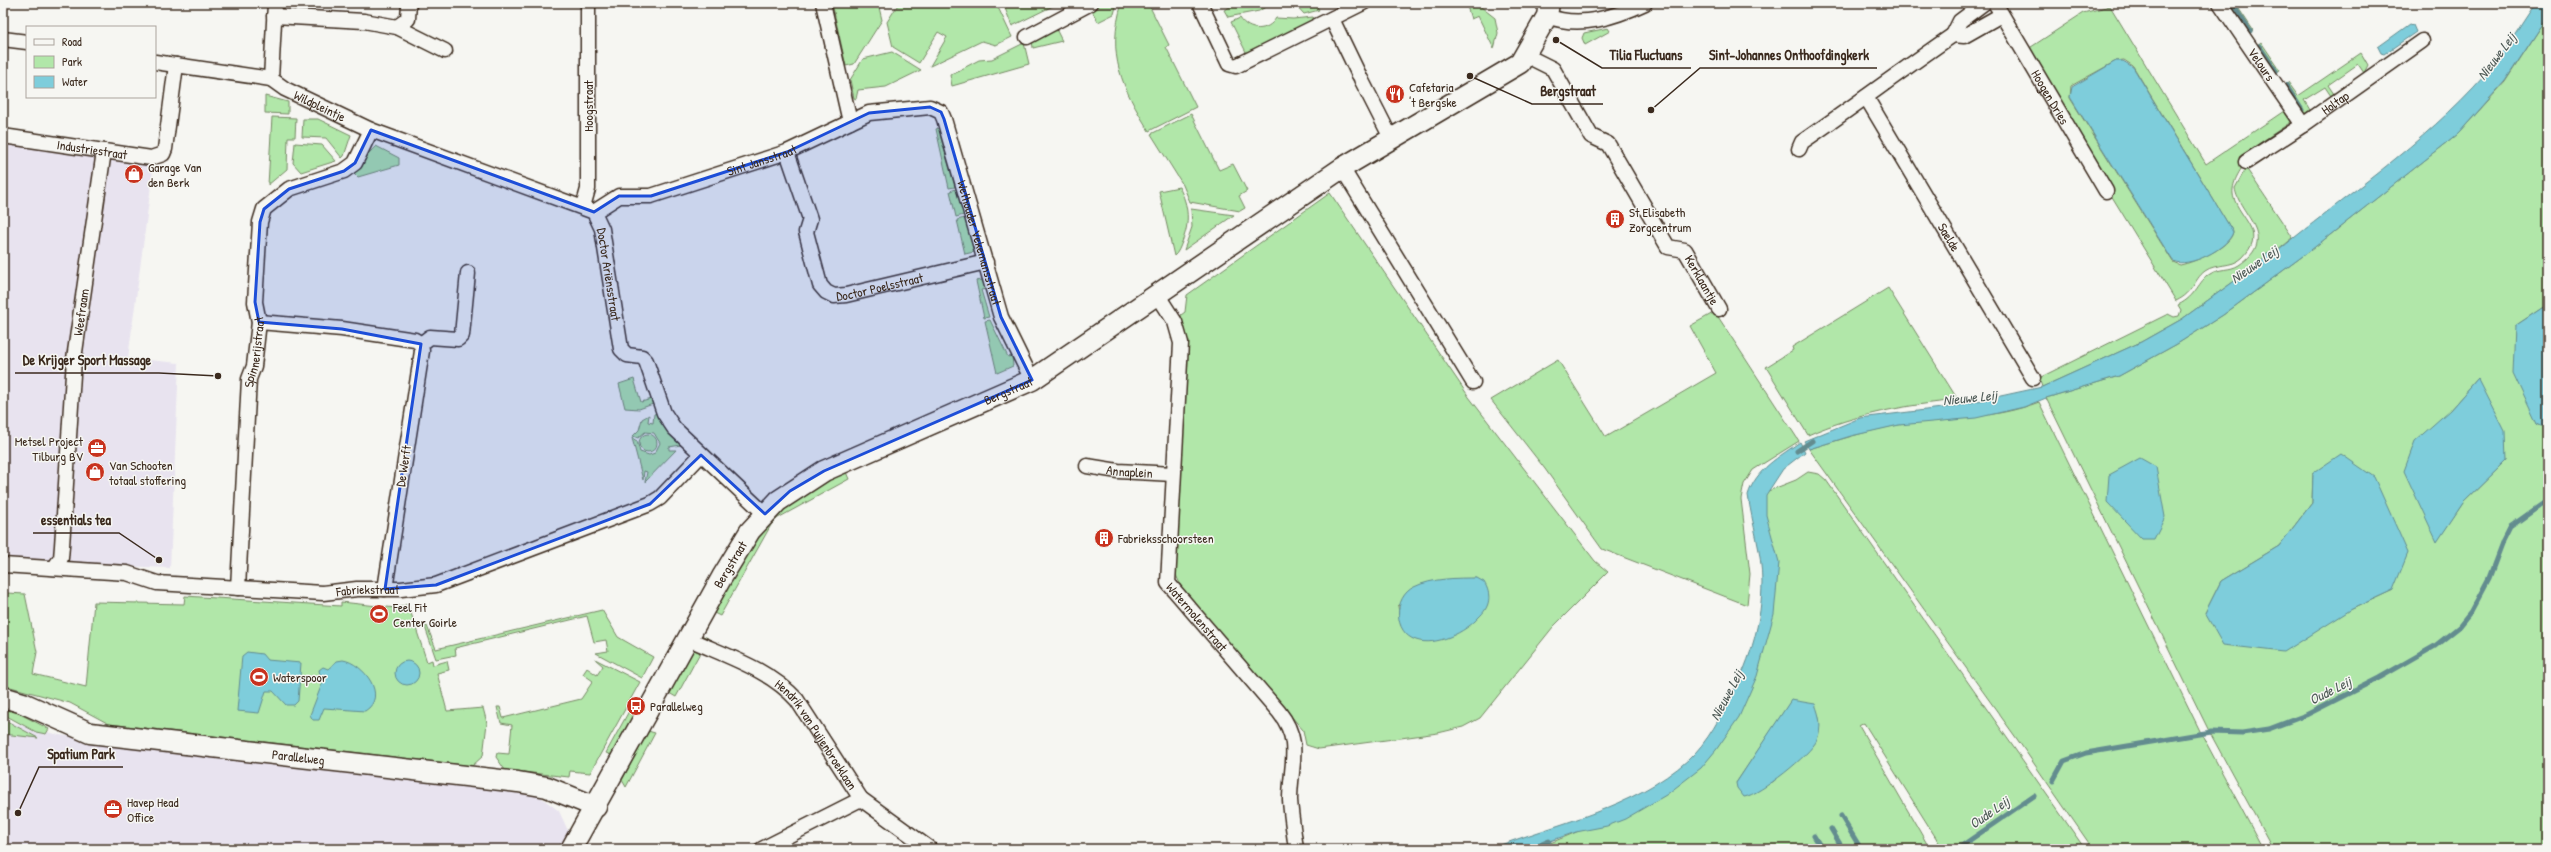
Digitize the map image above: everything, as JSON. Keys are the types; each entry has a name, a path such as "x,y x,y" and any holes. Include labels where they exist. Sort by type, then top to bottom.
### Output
{"street":[{"path":"397,27 408,19 409,3"},
{"name":"Hoogstraat","path":"588,3 588,210"},
{"path":"823,3 850,122"},
{"path":"1027,38 1091,3"},
{"path":"1200,3 1229,64 1236,66 1363,3"},
{"path":"1548,10 1574,23 1613,16 1645,3"},
{"path":"1799,149 1802,142 1953,35 1960,21 1984,3"},
{"name":"Velours","path":"2220,3 2303,125"},
{"path":"1953,35 1964,36 1998,9"},
{"name":"Hoogen Dries","path":"1998,9 2106,191"},
{"path":"156,62 271,79 274,10 364,20 397,27 445,51"},
{"name":"Bergstraat","path":"571,849 750,531 765,514 790,491 824,470 1032,380 1342,168 1520,63 1548,10"},
{"path":"1332,19 1391,138"},
{"path":"3,39 26,42"},
{"name":"Holtap","path":"2246,162 2303,125 2422,41"},
{"name":"Kerklaantje","path":"1525,55 1552,68 1591,136 1608,144 1668,247 1685,250 1719,309"},
{"name":"Industriestraat","path":"3,136 151,158 163,154 176,65"},
{"name":"Wildpleintje","path":"271,79 285,89 371,130"},
{"name":"Saelde","path":"1866,97 2033,378"},
{"name":"Sint Jansstraat","path":"588,210 619,196 651,196 787,152 869,113 930,107"},
{"name":"Wethouder Vekemansstraat","path":"930,107 941,112 944,119 1001,317 1032,380"},
{"path":"371,130 588,210"},
{"name":"Spinnerijstraat","path":"238,588 249,379 254,366 259,322 255,302 260,222 264,209 290,189 344,171 355,163 371,130"},
{"name":"Weefraam","path":"54,568 60,558 62,546 74,359 104,151"},
{"name":"Doctor Poelsstraat","path":"787,152 810,219 806,232 816,276 826,292 834,296 846,295 985,259"},
{"path":"1342,168 1473,382"},
{"name":"Doctor Ariënsstraat","path":"588,210 599,220 621,349 627,355 642,357 646,361 664,413 674,428 765,514"},
{"path":"259,322 342,329 415,340 421,344 430,337 452,340 458,339 462,335 468,273"},
{"name":"Watermolenstraat","path":"1157,294 1175,322 1181,343 1168,583 1278,712 1293,735 1294,748 1290,802 1296,849"},
{"name":"De Werft","path":"385,589 422,351 421,344"},
{"name":"Fabriekstraat","path":"3,565 127,573 158,583 323,593 357,589 385,589 436,585 650,504 668,490 701,455"},
{"name":"Annaplein","path":"1087,466 1118,471 1173,474"},
{"name":"Hendrik van Puijenbroeklaan","path":"689,639 766,675 784,686 797,700 861,799 930,849"},
{"name":"Parallelweg","path":"3,698 23,703 90,732 518,782 547,787 596,807"},
{"path":"762,849 861,799"}],"highlighted area":[{"path":"930,107 941,112 944,119 1001,317 1032,380 824,471 790,491 765,514 701,455 650,504 436,585 401,589 385,589 421,344 342,329 259,322 255,302 260,222 264,209 289,189 344,171 355,163 371,130 594,212 619,196 651,196 787,152 869,113"}],"shaded area":[{"path":"3,142 154,163 128,358 179,363 170,568 3,561"},
{"path":"3,720 59,735 539,796 559,811 570,835 563,849 3,849"}],"green space":[{"path":"832,3 878,3 882,20 854,64 846,66"},
{"path":"899,3 996,3 1012,37 996,45 982,41 930,66 947,37 938,32 919,63 893,47 887,22"},
{"path":"1003,3 1059,3 1012,26"},
{"path":"1102,3 1117,3 1114,14 1098,22 1091,9"},
{"path":"1122,3 1148,3 1169,45 1166,47 1196,107 1149,131 1131,100 1119,70 1116,55 1116,39 1117,22"},
{"path":"1238,3 1272,3 1259,11 1228,17 1224,10"},
{"path":"1294,3 1315,3 1319,10 1304,14"},
{"path":"1466,3 1476,3 1495,18 1498,33 1494,49 1478,16 1471,19"},
{"path":"2235,3 2253,30 2247,35 2228,7"},
{"path":"2110,6 2206,164 2284,111 2291,122 2239,157 2244,165 2233,187 2233,196 2251,228 2253,235 2249,250 2238,261 2214,267 2205,271 2187,294 2176,301 2103,182 2028,49 2083,13","holes":["2124,60 2133,66 2233,232 2226,243 2219,249 2203,257 2180,265 2173,262 2070,98 2071,86 2116,61"]},
{"path":"2548,16 2548,304 2515,326 2537,424 2548,429 2548,849 2273,849 2209,731 2046,398 2119,376 2177,344 2223,315 2311,250 2458,134 2505,82","holes":["2478,378 2506,461 2463,503 2437,541 2450,410","2313,473 2393,590 2352,609 2205,613 2221,581 2279,546 2312,503"]},
{"path":"1313,17 1315,20 1247,54 1231,22 1240,18 1248,26 1253,28 1263,28 1273,23 1276,18 1293,19"},
{"path":"1608,28 1610,31 1585,45 1582,38 1584,33"},
{"path":"1056,29 1062,41 1033,48 1032,41"},
{"path":"2261,42 2280,70 2273,74 2255,47"},
{"path":"1024,43 1029,64 952,86 950,75 979,60 992,59"},
{"path":"892,52 921,70 886,87 858,90 856,99 854,98 850,80 863,59"},
{"path":"2361,53 2368,65 2364,73 2358,64 2328,85 2334,94 2331,96 2325,87 2304,100 2310,110 2301,116 2281,86 2288,82 2298,96"},
{"path":"265,96 288,102 288,114 265,113"},
{"path":"1191,114 1219,170 1233,164 1247,191 1239,196 1245,208 1240,211 1190,202 1183,185 1151,134"},
{"path":"272,117 296,118 295,137 288,137 287,169 268,185"},
{"path":"303,119 318,119 351,135 344,156 342,158 326,138 302,137"},
{"path":"943,127 945,133 940,135 955,187 949,188 936,129"},
{"path":"295,143 322,145 336,161 301,172 293,163"},
{"path":"376,146 399,158 399,165 358,177 354,173"},
{"path":"2246,168 2293,238 2272,255 2269,252 2258,264 2182,319 2141,342 2042,387 2039,378 2168,314 2174,317 2179,316 2181,310 2178,305 2193,293 2206,277 2213,272 2236,267 2251,255 2257,245 2257,235 2254,226 2238,198 2235,188"},
{"path":"1179,187 1185,201 1187,221 1185,235 1178,252 1174,256 1159,191"},
{"path":"956,189 964,215 956,217 950,191"},
{"path":"1330,193 1469,397 1595,561 1608,572 1553,627 1480,718 1463,727 1438,733 1319,749 1306,745 1303,730 1183,590 1175,573 1188,349 1181,315 1185,312 1187,295","holes":["1477,578 1401,626 1398,606 1427,583"]},
{"path":"1191,209 1234,215 1184,250 1192,227"},
{"path":"965,218 972,243 977,242 979,251 965,254 957,220"},
{"path":"982,280 986,289 981,290 989,317 984,318 976,281"},
{"path":"1888,288 1958,400 1901,408 1863,416 1844,421 1808,435 1766,367 1793,350 1792,347"},
{"path":"1715,312 1799,441 1753,470 1744,484 1741,499 1750,574 1747,605 1602,549 1545,469 1491,400 1558,360 1606,437 1716,373 1690,326"},
{"path":"990,320 1008,357 1012,356 1013,366 997,373 985,321"},
{"path":"634,379 641,402 652,399 653,404 639,409 625,408 619,384"},
{"path":"2039,402 2201,733 2263,849 2093,849 2017,739 1809,449 1898,425 1987,415 2022,408"},
{"path":"657,413 681,445 669,447 669,450 676,450 645,482 647,472 644,471 643,480 632,438 637,441 640,452 649,455 655,453 660,443 654,433 645,432 638,438 633,436 639,430 642,419 649,415 648,422 653,423 654,414"},
{"path":"648,434 654,437 657,443 654,449 648,452 642,449 639,443 642,437"},
{"path":"846,472 849,479 778,518 771,525 720,616 714,613 752,547 765,529 799,498 820,485"},
{"path":"1808,472 1819,474 1826,480 2085,849 1943,849 1864,723 1859,726 1930,849 1536,849 1624,812 1719,737 1769,607 1763,493 1796,480","holes":["1791,701 1816,741 1773,782 1736,783"]},
{"name":"Waterspoor","path":"7,593 25,594 37,652 33,674 86,687 94,602 184,604 185,596 341,606 341,602 396,608 408,604 427,662 432,660 433,665 447,661 449,670 437,673 447,711 483,708 487,723 483,756 472,766 109,724 70,703 3,685 3,608"},
{"path":"602,610 618,637 653,657 642,678 596,653 608,651 606,640 594,642 587,616 455,648 456,655 436,659 425,627 427,626 436,649"},
{"path":"701,635 708,638 676,697 669,693"},
{"path":"595,659 640,682 590,773 570,771 569,777 505,770 496,757 497,753 509,754 512,725 501,723 497,707 500,707 503,718 581,699 593,681 583,674 587,668 597,675 603,666"},
{"path":"634,702 641,705 613,756 606,753"},
{"path":"3,705 49,729 46,734 36,732 3,714"},
{"path":"3,719 38,738 3,734"},
{"path":"648,731 655,733 626,787 622,780"}],"water":[{"path":"2536,3 2548,3 2548,16 2505,81 2458,134 2311,250 2223,315 2177,344 2119,376 2046,398 2024,407 1976,418 1899,425 1851,436 1809,449 1804,441 1860,418 1950,407 2042,387 2141,342 2182,319 2258,264 2265,258 2263,256 2269,252 2273,255 2382,169 2436,124 2492,67"},
{"path":"2410,24 2413,25 2416,32 2384,54 2381,53 2378,47"},
{"path":"2116,61 2123,61 2133,67 2233,232 2224,244 2207,256 2198,260 2180,263 2173,261 2070,97 2072,87"},
{"path":"2548,304 2548,429 2537,424 2513,373 2515,326"},
{"path":"2478,378 2505,431 2506,461 2463,503 2437,542 2404,471 2415,441 2450,410"},
{"path":"1800,442 1805,452 1783,469 1766,495 1766,515 1779,562 1774,614 1757,676 1739,717 1716,750 1701,768 1666,795 1625,819 1607,826 1576,832 1527,849 1490,849 1619,803 1666,777 1688,760 1702,745 1719,719 1739,679 1750,653 1758,625 1762,571 1748,495 1762,471 1769,464"},
{"path":"2341,454 2374,477 2408,553 2393,590 2352,609 2284,652 2223,645 2205,613 2221,581 2279,546 2312,503 2313,473"},
{"path":"2140,458 2156,467 2165,517 2154,539 2142,539 2107,502 2109,475"},
{"path":"1477,578 1484,582 1487,587 1489,596 1488,605 1483,613 1473,623 1459,633 1441,640 1424,642 1408,636 1403,630 1398,615 1399,606 1407,592 1414,587 1437,580"},
{"path":"247,652 262,654 267,660 301,663 298,701 294,705 286,705 273,691 266,691 259,713 237,711 242,656"},
{"path":"343,660 351,662 358,667 370,681 374,689 372,705 365,711 324,708 319,720 313,720 310,715 325,676 320,675 319,670 323,667 328,669 337,661"},
{"path":"407,661 412,662 418,668 418,678 412,684 407,685 402,684 396,678 395,673 396,668 402,662"},
{"path":"1791,700 1815,704 1820,722 1820,730 1817,740 1805,755 1773,782 1751,795 1744,797 1737,788 1736,783"}],"waterway":[{"path":"2233,5 2250,31"},
{"path":"2259,46 2276,71"},
{"path":"2286,85 2302,110"},
{"name":"Nieuwe Leij","path":"1797,451 1812,441"},
{"name":"Oude Leij","path":"2053,781 2064,761 2086,753 2211,732 2242,733 2269,729 2306,715 2379,678 2435,646 2459,627 2471,612 2489,578 2510,527 2548,500"},
{"name":"Oude Leij","path":"1957,849 2034,796"},
{"path":"1841,816 1861,849"},
{"path":"1831,829 1843,849"},
{"path":"1814,836 1822,849"},
{"name":"Nieuwe Leij","path":"1530,849 1549,841"}],"place":[{"name":"Tilia Fluctuans","path":"1556,40"},
{"name":"Bergstraat","path":"1470,76"},
{"name":"Cafetaria 't Bergske","path":"1395,94"},
{"name":"Sint-Johannes Onthoofdingkerk","path":"1651,110"},
{"name":"Garage Van den Berk","path":"134,174"},
{"name":"St Elisabeth Zorgcentrum","path":"1615,219"},
{"name":"De Krijger Sport Massage","path":"218,376"},
{"name":"Metsel Project Tilburg BV","path":"97,448"},
{"name":"Van Schooten totaal stoffering","path":"95,472"},
{"name":"Fabrieksschoorsteen","path":"1104,538"},
{"name":"essentials tea","path":"159,560"},
{"name":"Feel Fit Center Goirle","path":"379,614"},
{"name":"Waterspoor","path":"259,677"},
{"name":"Parallelweg","path":"636,706"},
{"name":"Havep Head Office","path":"113,809"},
{"name":"Spatium Park","path":"18,813"}]}
